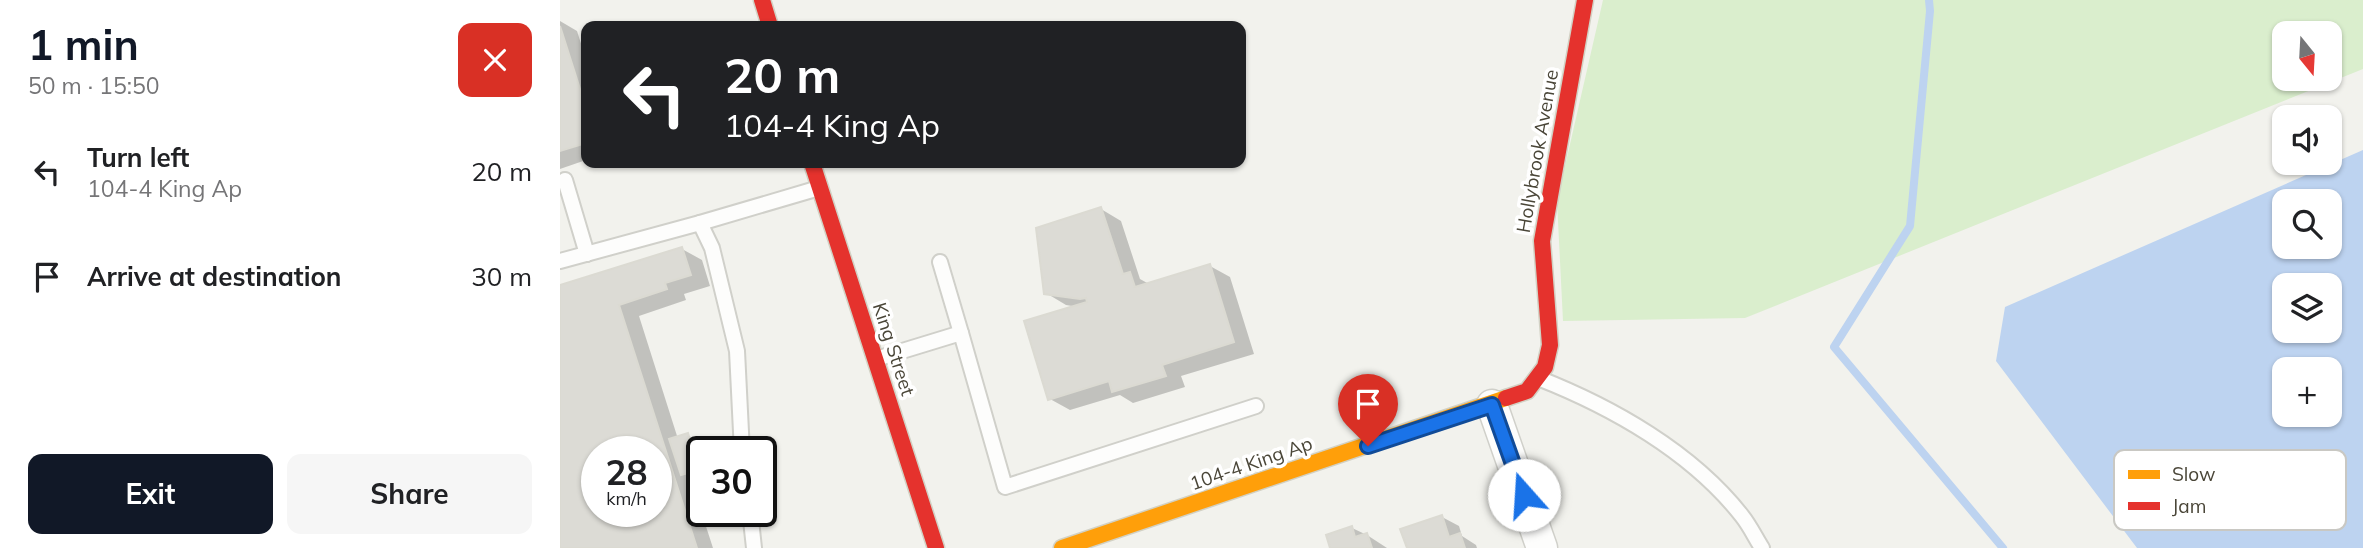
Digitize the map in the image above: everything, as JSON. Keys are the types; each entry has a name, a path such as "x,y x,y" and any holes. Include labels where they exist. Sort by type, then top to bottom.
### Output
{"street":[{"path":"762,0 768,21"},
{"name":"Hollybrook Avenue","path":"1537,377 1545,367 1549,345 1542,241 1585,0"},
{"name":"King Street","path":"814,168 936,548"},
{"path":"1537,377 1527,391 1492,405 1542,548"},
{"name":"104-4 King Ap","path":"1062,548 1492,405"}],"lane":[{"path":"565,180 587,254"},
{"path":"560,261 820,187"},
{"path":"700,223 712,248 737,351 742,436"},
{"path":"940,262 1005,487 1256,405"},
{"path":"875,360 961,333"},
{"path":"1537,377 1611,411 1658,441 1711,482 1743,517 1762,548"},
{"path":"752,527 754,548"}],"green space":[{"path":"1603,0 2363,0 2363,69 2342,77 2342,21 2272,21 2272,91 2308,91 1745,318 1563,321 1557,201"}],"water":[{"path":"2363,150 2363,548 2137,548 2123,530 2346,530 2346,450 2114,450 2114,517 1996,361 2005,307 2272,190 2272,259 2342,259 2342,189 2274,189 2306,175 2342,175 2342,159"}],"building":[{"path":"560,26 581,92 581,145 560,151"},
{"path":"1101,207 1123,274 1130,272 1135,287 1210,264 1234,342 1162,365 1166,376 1112,392 1109,381 1048,400 1024,321 1087,302 1086,298 1044,294 1036,228"},
{"path":"682,247 691,275 665,283 667,289 619,305 661,436 581,436 581,527 672,527 672,470 686,514 686,527 690,527 697,548 560,548 560,285"},
{"path":"688,433 686,474 681,475 672,448 672,438"},
{"path":"1442,515 1449,537 1460,533 1465,548 1407,548 1400,529"},
{"path":"1352,526 1355,537 1367,533 1372,548 1330,548 1326,535"}],"waterway":[{"path":"1929,0 1910,226 1834,347 2003,548"}],"traffic: slow":[{"path":"1062,548 1506,398"}],"traffic: jam":[{"path":"762,0 768,21"},
{"path":"1506,398 1527,391 1545,367 1550,345 1542,241 1585,0"},
{"path":"814,168 936,548"}],"route":[{"path":"1368,446 1492,405 1524,495"}]}
